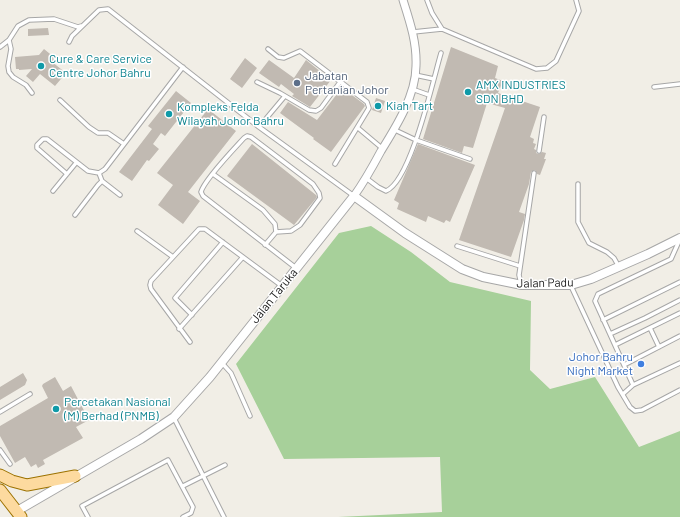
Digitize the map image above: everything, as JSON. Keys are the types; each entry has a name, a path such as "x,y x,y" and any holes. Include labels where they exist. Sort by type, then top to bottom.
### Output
{"main road":[{"path":"0,475 12,481 27,485 75,476"},
{"path":"0,490 19,514"}],"street":[{"name":"Jalan Taruka","path":"19,514 75,476 141,439 174,417 210,377 354,196 395,130 412,89 416,66 413,32 403,0"},
{"name":"Jalan Padu","path":"354,196 405,233 462,269 483,277 522,285 571,285 619,267 680,238"}],"lane":[{"path":"427,0 442,29"},
{"path":"413,32 442,29 536,69 547,68 556,61 579,11 576,0"},
{"path":"69,42 72,36 99,10 108,9 259,126 354,196"},
{"path":"0,47 9,40 18,26 28,20 54,19 78,27 84,25"},
{"path":"9,40 11,49 8,66 9,72 26,85 32,93"},
{"path":"268,49 278,57 284,58 300,51 369,105 369,108 358,128 335,164"},
{"path":"366,178 386,191 390,189 399,176 416,140 441,53"},
{"path":"67,174 38,149 37,146 43,139 47,139 88,171 98,173 105,169 183,67"},
{"path":"415,75 434,78"},
{"path":"257,82 309,110 316,110 320,108 340,82"},
{"path":"654,87 680,84"},
{"path":"412,89 429,95"},
{"path":"259,126 285,96"},
{"path":"60,100 93,130 98,133 108,133 124,144"},
{"path":"539,151 544,117"},
{"path":"358,128 383,149"},
{"path":"395,130 416,140 470,159"},
{"path":"276,232 291,231 300,226 317,204 320,198 319,192 312,184 247,136 213,174 202,188 201,192 203,196 296,268"},
{"path":"53,191 76,163"},
{"path":"98,173 102,181 120,195"},
{"path":"522,285 519,275 534,173"},
{"path":"213,174 263,210 275,224 276,232 266,245"},
{"path":"75,215 102,181"},
{"path":"578,184 578,222 589,243 607,252 614,258 619,267"},
{"path":"190,342 179,329 151,289 150,285 197,230 201,228 205,229 282,286"},
{"path":"137,231 173,257"},
{"path":"633,385 595,302 598,294 671,259 680,238"},
{"path":"192,315 175,298 223,242"},
{"path":"457,246 520,266"},
{"path":"179,329 243,257"},
{"path":"603,320 680,282"},
{"path":"571,285 588,325 618,387 630,407 635,411 642,410 680,390"},
{"path":"610,334 680,300"},
{"path":"615,345 680,313"},
{"path":"650,328 659,347"},
{"path":"624,364 680,336"},
{"path":"222,362 231,374 250,416"},
{"path":"623,394 633,385 680,363"},
{"path":"0,412 30,394"},
{"path":"174,417 224,517"},
{"path":"0,450 10,464"},
{"path":"88,517 82,506 166,460 169,461 193,506 191,512 183,517"},
{"path":"182,486 225,465"}],"green space":[{"path":"371,226 411,252 450,282 531,301 530,370 550,389 595,377 639,447 680,431 680,517 338,517 442,512 440,457 284,459 236,364 339,233"}],"building":[{"name":"Cure & Care Service Centre Johor Bahru","path":"48,28 49,35 28,36 28,29"},
{"path":"451,47 498,66 495,78 503,81 498,93 540,107 530,137 534,139 533,143 536,144 534,149 536,150 536,153 546,153 544,159 546,159 540,175 537,174 535,170 531,172 529,184 519,212 525,214 524,220 511,257 459,240 505,108 487,103 473,148 464,146 462,153 423,139"},
{"path":"44,49 55,58 52,62 66,73 55,86 40,74 33,82 26,76 32,69 16,69 15,57 39,55"},
{"path":"245,58 257,68 242,88 230,79"},
{"path":"269,60 294,78 306,60 331,80 310,107 292,96 294,94 281,84 279,87 259,73"},
{"path":"340,90 343,93 345,90 365,106 331,152 280,113 288,102 317,120"},
{"path":"176,91 191,103 165,136 161,133 153,144 159,149 149,161 147,160 132,181 119,172 152,129 148,126"},
{"name":"Kiah Tart","path":"376,98 385,101 381,113 372,110"},
{"path":"208,109 236,131 188,192 200,201 183,224 158,205 173,185 157,173"},
{"path":"252,144 316,195 317,197 294,225 227,176"},
{"path":"418,144 475,165 450,222 446,220 444,223 428,216 426,222 397,209 399,203 394,200"},
{"path":"23,373 27,380 25,385 0,400 0,387"},
{"name":"Percetakan Nasional (M) Berhad (PNMB)","path":"55,377 63,391 71,386 89,420 76,427 83,438 43,460 45,464 38,468 36,464 31,467 25,457 15,463 0,436 0,426 48,398 42,386"}],"place":[{"name":"Cure & Care Service Centre Johor Bahru","path":"41,66"},
{"name":"Jabatan Pertanian Johor","path":"297,83"},
{"name":"AMX INDUSTRIES SDN BHD","path":"468,92"},
{"name":"Kiah Tart","path":"378,106"},
{"name":"Kompleks Felda Wilayah Johor Bahru","path":"169,114"},
{"name":"Johor Bahru Night Market","path":"641,364"},
{"name":"Percetakan Nasional (M) Berhad (PNMB)","path":"56,409"}]}
